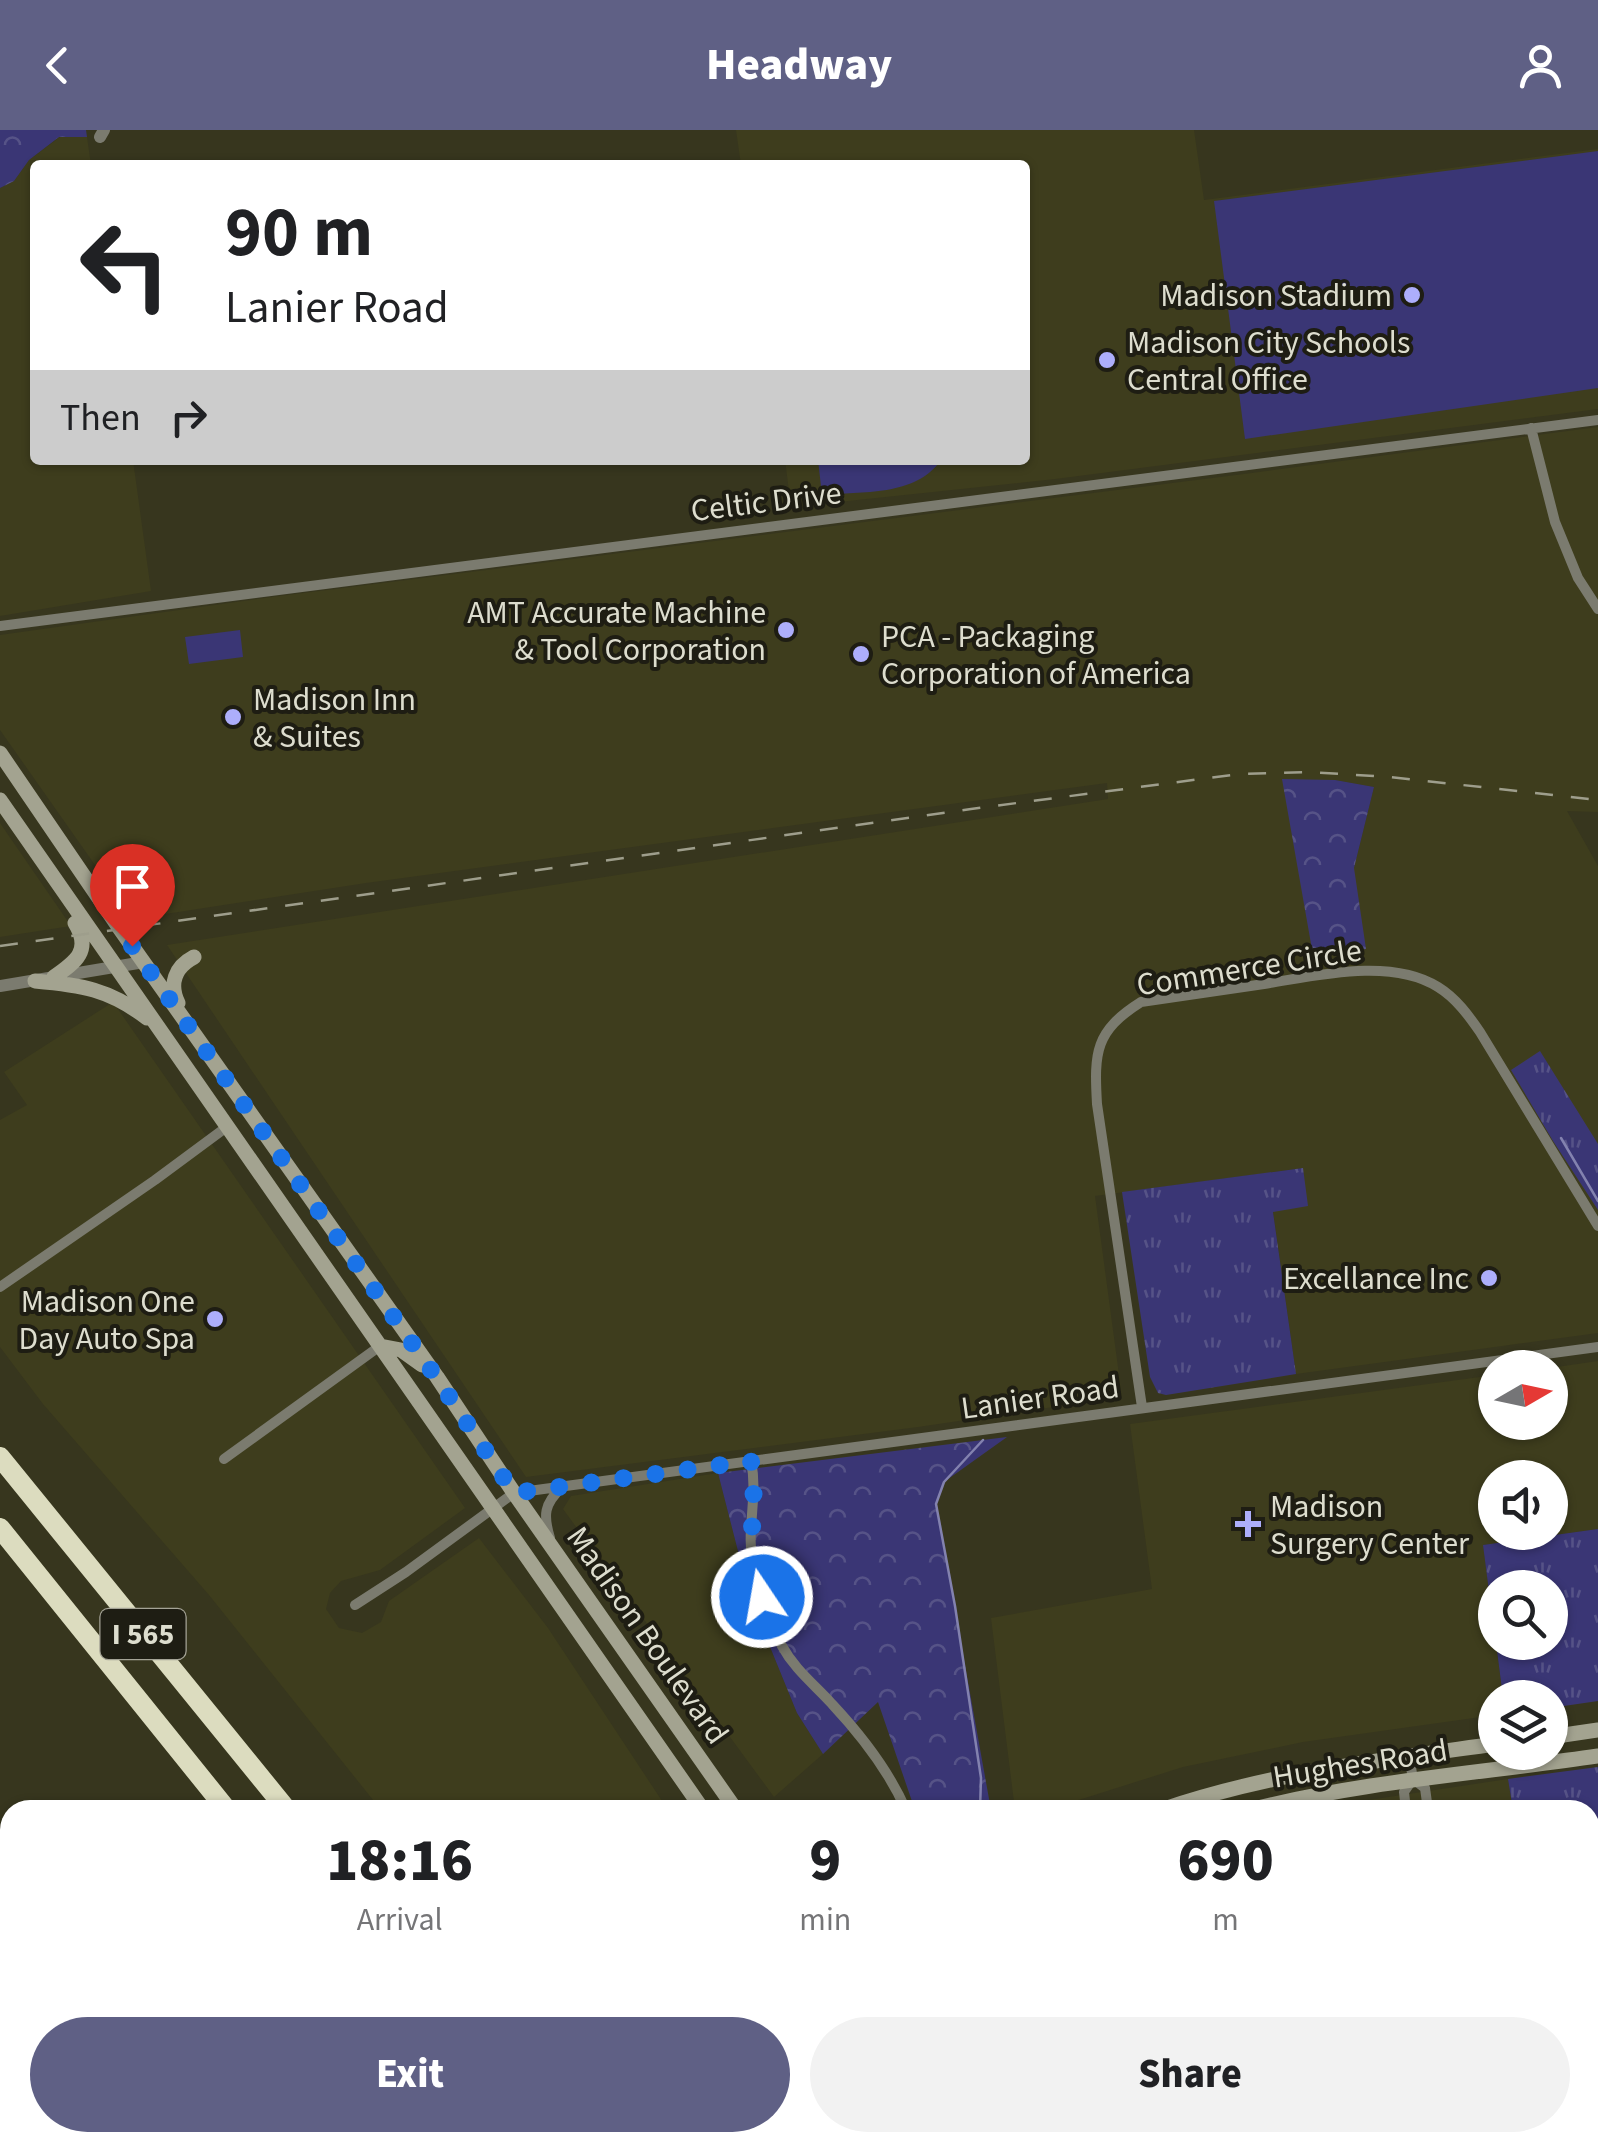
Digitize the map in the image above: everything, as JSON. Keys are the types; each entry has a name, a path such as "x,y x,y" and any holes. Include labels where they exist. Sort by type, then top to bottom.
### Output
{"highway":[{"name":"I 565","path":"0,1456 279,1800"},
{"name":"I 565","path":"0,1528 219,1800"}],"main road":[{"name":"Madison Boulevard","path":"0,754 729,1800"},
{"name":"Madison Boulevard","path":"0,800 697,1800"},
{"path":"41,857 82,934 83,945 72,964 54,978"},
{"path":"194,957 179,968 173,990 223,1074"},
{"path":"35,981 101,990 132,1006 157,1026"},
{"path":"342,1289 377,1322 404,1334"},
{"path":"380,1346 401,1350 436,1377"},
{"path":"632,1708 654,1692"},
{"path":"1568,1734 1598,1730"},
{"name":"Hughes Road","path":"1191,1800 1268,1780 1478,1746"},
{"name":"Hughes Road","path":"1291,1800 1413,1779 1598,1756"}],"street":[{"name":"Celtic Drive","path":"0,626 1598,420"},
{"path":"1531,428 1555,522 1578,578 1598,609"},
{"path":"0,986 144,962"},
{"name":"Commerce Circle","path":"1142,1407 1095,1074 1096,1058 1108,1028 1141,1002 1349,971 1390,972 1438,986 1480,1032 1598,1226"},
{"path":"0,1287 228,1126"},
{"path":"224,1460 380,1346"},
{"name":"Lanier Road","path":"355,1605 514,1493 1598,1348"},
{"path":"751,1461 751,1551 771,1622 792,1663 852,1728 901,1800"},
{"path":"553,1548 544,1512 564,1485"},
{"path":"1409,1756 1413,1779 1425,1788 1427,1800"},
{"path":"1405,1800 1404,1792 1413,1779"}],"shaded area":[{"path":"736,130 1194,130 1204,200 1598,149 1598,409 1055,479 791,507 786,465 1030,465 1030,160 740,160"},
{"path":"60,137 87,137 90,160 30,160 30,465 134,465 151,591 0,616 0,188 14,181 29,160"},
{"path":"1598,427 1598,812 1567,811 1598,866 1598,1333 1296,1374 1273,1211 1303,1168 1095,1196 1122,1397 526,1477 167,945 1108,799 1107,783 366,883 133,919 0,730 0,635","holes":["1335,780 1374,787 1354,868"]},
{"path":"0,823 71,926 0,937"},
{"path":"113,1002 465,1508 380,1570 341,1581 330,1593 326,1609 339,1628 362,1633 381,1622 389,1601 479,1538 548,1628 661,1800 373,1800 209,1595 43,1404 0,1347 0,1120 27,1105 4,1072"},
{"path":"1598,1361 1598,1529 1568,1533 1568,1460 1478,1460 1478,1550 1484,1550 1486,1570 1478,1570 1478,1660 1498,1660 1501,1680 1478,1680 1478,1717 1303,1742 1183,1767 1079,1800 1014,1800 991,1618 1152,1589 1130,1424 1478,1377 1478,1440 1568,1440 1568,1365"},
{"path":"718,1473 750,1598 797,1713 823,1754 774,1797 563,1509 571,1496"},
{"path":"1508,1779 1511,1800 1369,1800"}],"green space":[{"path":"0,130 86,130 87,137 59,137 29,160 14,181 0,188"},
{"name":"Madison Stadium","path":"1598,151 1598,388 1245,439 1214,201"},
{"path":"819,465 936,465 917,481 887,490 822,495"},
{"path":"240,630 243,657 189,664 185,637"},
{"path":"1282,779 1335,780 1374,787 1354,868 1366,949 1313,955"},
{"path":"1540,1051 1598,1144 1598,1210 1511,1070"},
{"path":"1303,1168 1308,1206 1273,1212 1296,1374 1166,1395 1158,1393 1150,1377 1122,1192"},
{"path":"1007,1437 944,1482 936,1504 989,1800 912,1800 878,1702 823,1754 797,1713 750,1598 718,1473"},
{"path":"1598,1529 1598,1701 1568,1705 1568,1680 1501,1680 1498,1660 1568,1660 1568,1570 1486,1570 1484,1550 1568,1550 1568,1533"},
{"path":"1598,1767 1598,1800 1511,1800 1508,1779"}],"waterway":[{"path":"1561,1138 1598,1201"},
{"path":"980,1800 981,1778 936,1504 944,1482 983,1440"}],"railway":[{"path":"0,946 1239,774 1308,772 1390,777 1598,800"}],"place":[{"name":"Madison Stadium","path":"1412,295"},
{"name":"Madison City Schools Central Office","path":"1107,360"},
{"name":"AMT Accurate Machine & Tool Corporation","path":"786,630"},
{"name":"PCA - Packaging Corporation of America","path":"861,654"},
{"name":"Madison Inn & Suites","path":"233,717"},
{"name":"Excellance Inc","path":"1489,1278"},
{"name":"Madison One Day Auto Spa","path":"215,1319"},
{"name":"Madison Surgery Center","path":"1248,1524"}],"route":[{"path":"132,946 514,1493 751,1461 751,1551 762,1597"}]}
